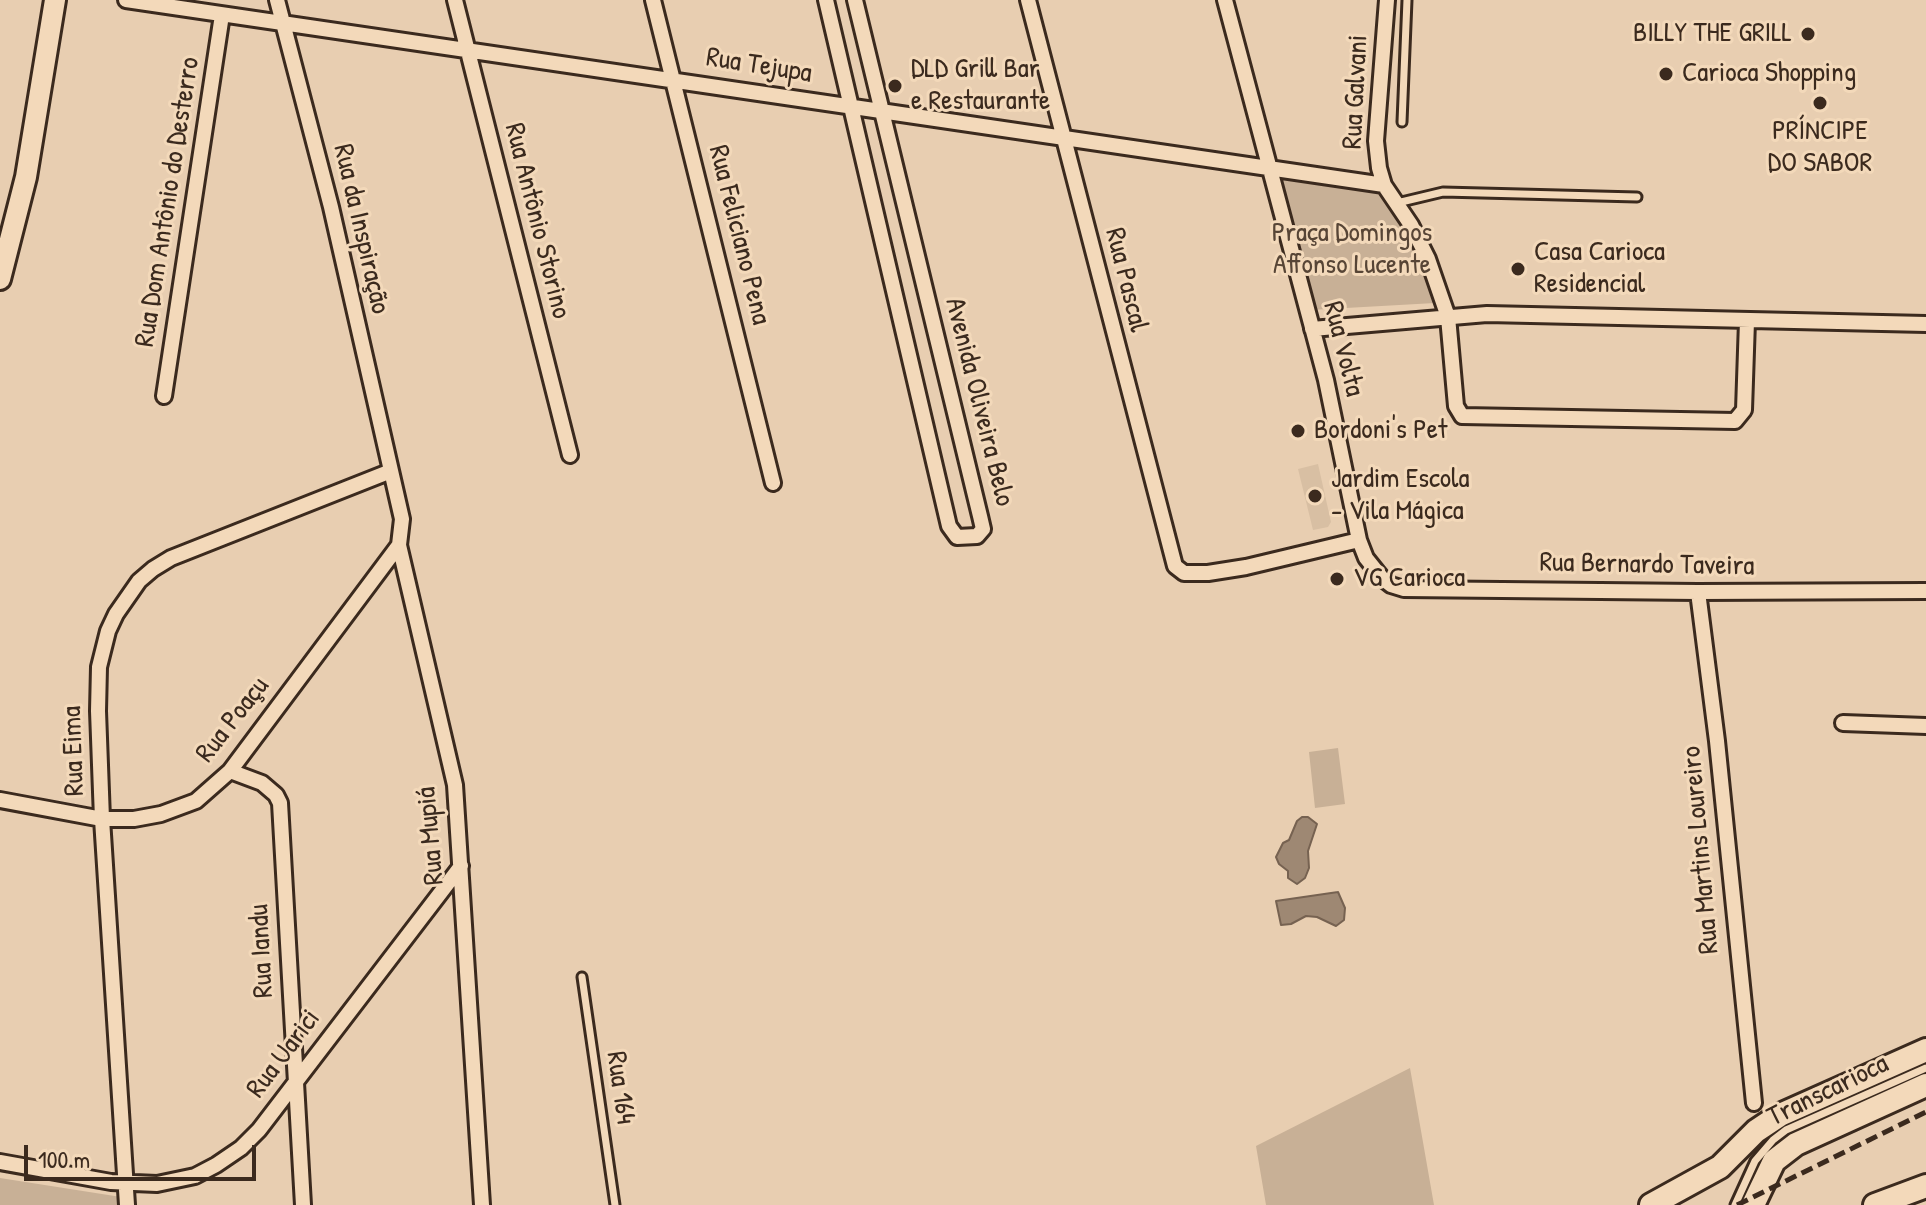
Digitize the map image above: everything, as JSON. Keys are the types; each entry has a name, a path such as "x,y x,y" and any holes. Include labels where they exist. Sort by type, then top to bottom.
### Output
{"main road":[{"path":"1651,1205 1720,1167 1756,1131 1780,1115 1926,1050"},
{"path":"1753,1205 1768,1172 1781,1154 1817,1132 1926,1085"},
{"path":"1875,1205 1906,1200 1926,1186"}],"street":[{"path":"0,279 26,177 55,0"},
{"name":"Rua Tejupa","path":"126,0 1384,185"},
{"name":"Rua da Inspiração","path":"277,0 331,207 391,471"},
{"name":"Rua Antônio Storino","path":"455,0 570,455"},
{"name":"Rua Feliciano Pena","path":"653,0 773,483"},
{"name":"Avenida Oliveira Belo","path":"826,0 949,526 957,537 977,536 983,529 855,0"},
{"name":"Rua Pascal","path":"1028,0 1171,559 1184,573 1208,573 1359,540"},
{"name":"Rua Volta","path":"1225,0 1326,380 1359,540 1374,569"},
{"name":"Rua Galvani","path":"1384,185 1376,141 1387,0"},
{"name":"Rua Dom Antônio do Desterro","path":"164,396 222,15"},
{"path":"1384,185 1428,259 1448,317 1456,406 1462,416 1735,421 1744,410 1747,321"},
{"path":"1312,329 1487,314 1926,324"},
{"name":"Rua Mupiá","path":"391,471 402,519 399,545 455,785 482,1205"},
{"name":"Rua Eima","path":"127,1205 102,819 97,690 102,647 116,614 139,581 153,569 194,548 391,471"},
{"name":"Rua Poaçu","path":"0,800 102,819 134,819 180,808 208,792 230,771 399,545"},
{"name":"Rua Bernardo Taveira","path":"1374,569 1391,585 1404,589 1926,591"},
{"name":"Rua Martins Loureiro","path":"1698,592 1717,741 1754,1103"},
{"path":"1843,723 1926,726"},
{"name":"Rua Iandu","path":"230,771 262,783 280,803 303,1205"},
{"name":"Rua Uarici","path":"0,1162 126,1183 175,1182 216,1165 241,1148 259,1130 461,866"}],"lane":[{"path":"1402,122 1407,0"},
{"path":"1397,203 1443,192 1637,197"},
{"name":"Rua 164","path":"582,977 615,1205"},
{"name":"Transcarioca","path":"1735,1205 1755,1161 1786,1130 1926,1068"}],"shaded area":[{"name":"Jardim Escola - Vila Mágica","path":"1318,464 1331,522 1328,527 1313,530 1298,469"},
{"path":"1302,817 1308,817 1317,824 1308,851 1309,868 1305,878 1297,884 1288,878 1288,871 1276,857"},
{"path":"1338,892 1345,908 1344,920 1336,926 1317,917 1306,916 1291,924 1281,925 1276,901"}],"green space":[{"name":"Praça Domingos Affonso Lucente","path":"1288,173 1380,190 1392,202 1435,303 1310,310 1277,182"},
{"path":"1338,748 1345,804 1315,808 1309,752"},
{"path":"1410,1068 1434,1205 1266,1205 1256,1146"},
{"path":"0,1178 121,1197 121,1205 0,1205"}],"railway":[{"path":"1737,1205 1926,1112"}],"place":[{"name":"BILLY THE GRILL","path":"1808,34"},
{"name":"Carioca Shopping","path":"1666,74"},
{"name":"DLD Grill Bar e Restaurante","path":"895,86"},
{"name":"PRÍNCIPE DO SABOR","path":"1820,103"},
{"name":"Casa Carioca Residencial","path":"1518,269"},
{"name":"Bordoni's Pet","path":"1298,431"},
{"name":"Jardim Escola - Vila Mágica","path":"1315,496"},
{"name":"VG Carioca","path":"1337,579"}]}
